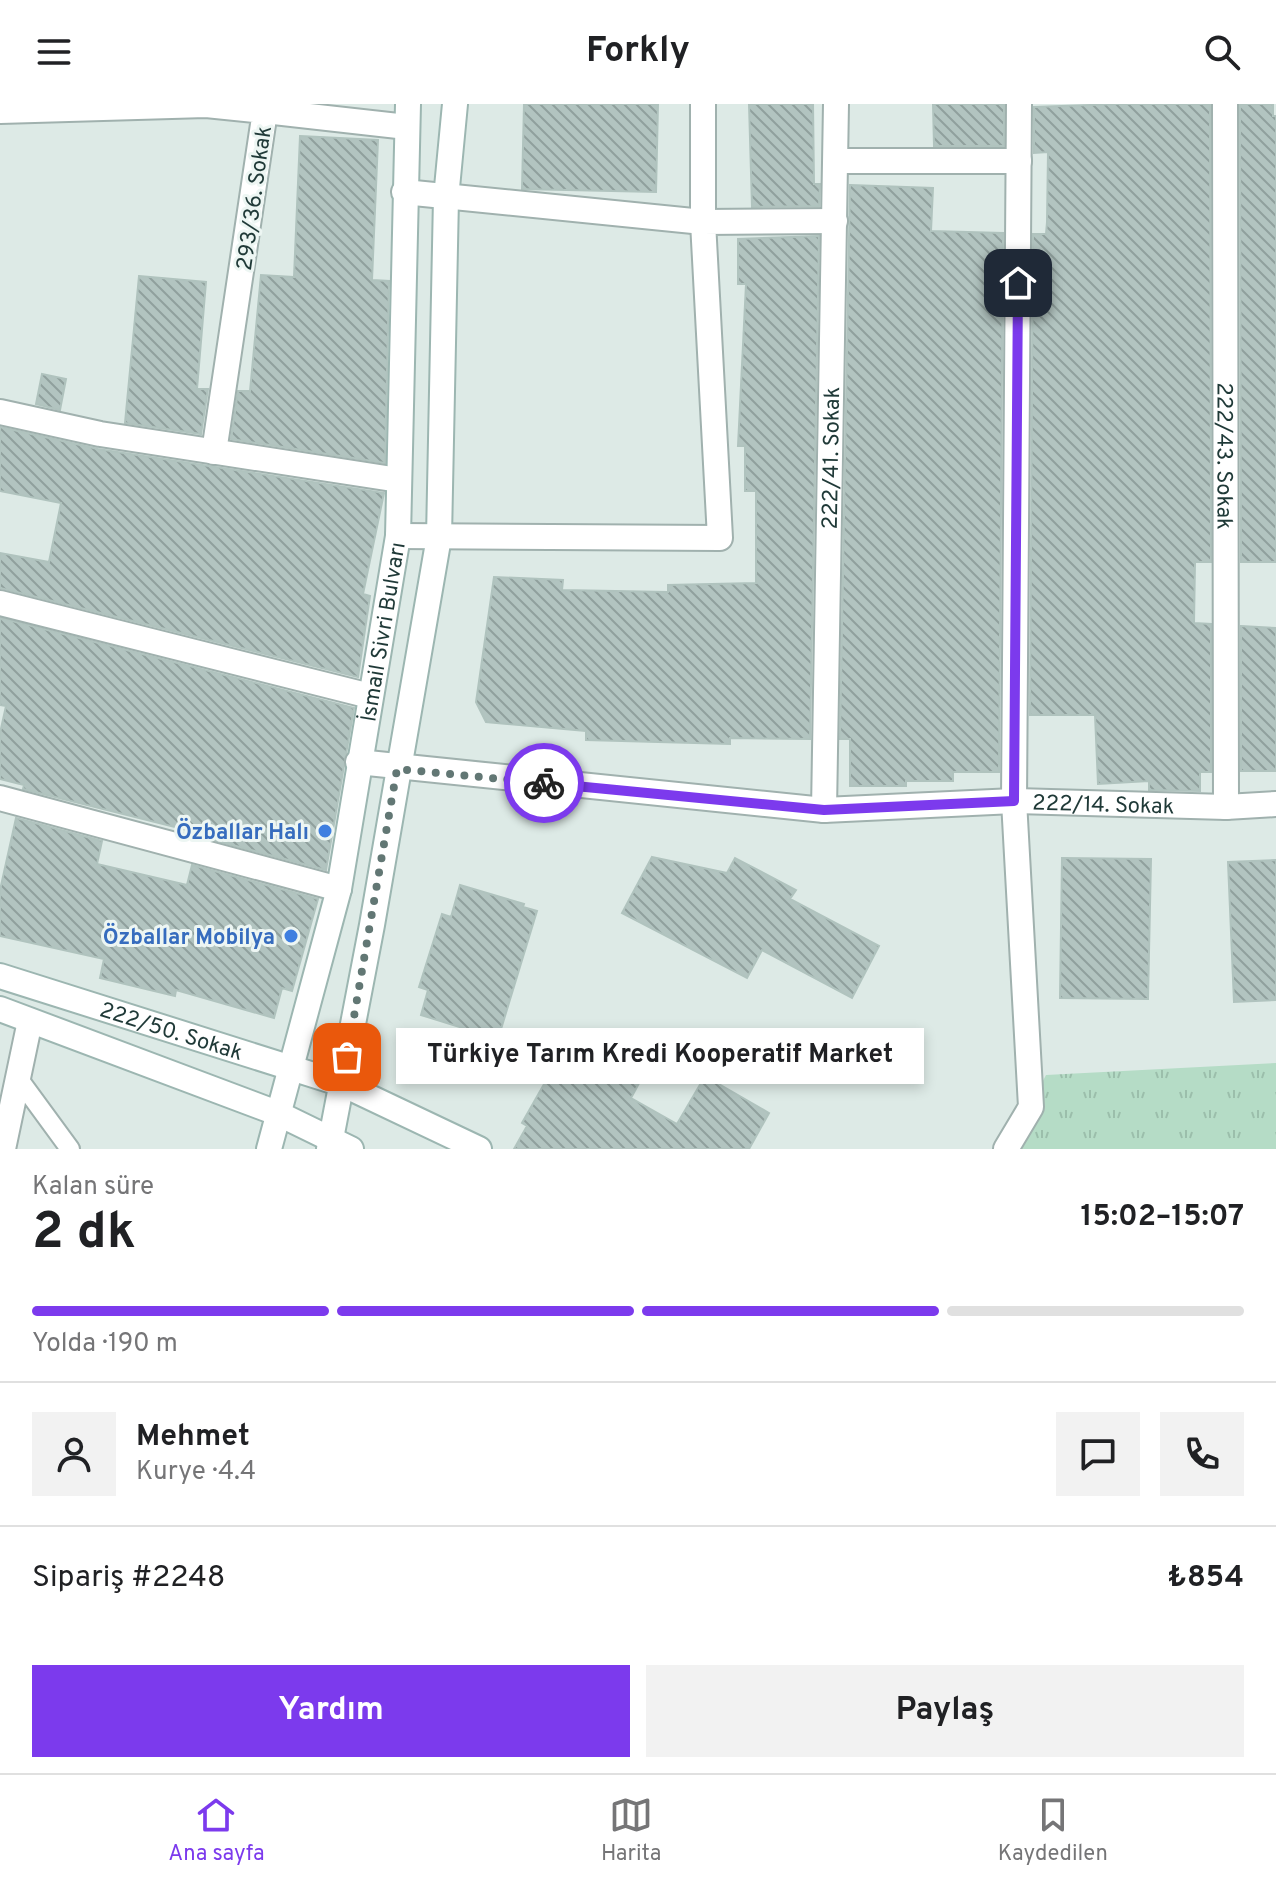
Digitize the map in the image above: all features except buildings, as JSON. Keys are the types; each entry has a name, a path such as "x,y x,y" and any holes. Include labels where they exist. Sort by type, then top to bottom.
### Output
{"street":[{"name":"İsmail Sivri Bulvarı","path":"337,1146 342,1084 439,537 446,198 455,104"},
{"path":"398,536 720,538 703,222 703,104"},
{"name":"222/41. Sokak","path":"824,810 836,104"},
{"path":"1006,1149 1031,1107 1014,801 1019,104"},
{"name":"222/43. Sokak","path":"1225,104 1226,807"},
{"name":"293/36. Sokak","path":"0,111 206,105 265,111 214,452"},
{"path":"265,111 407,115"},
{"name":"İsmail Sivri Bulvarı","path":"269,1149 339,889 398,536 407,115"},
{"path":"836,161 1019,161"},
{"path":"404,192 703,222 835,221"},
{"path":"0,412 100,434 399,480"},
{"path":"0,603 370,696"},
{"name":"222/14. Sokak","path":"358,762 397,769 824,810 1014,801 1226,807 1276,804"},
{"path":"0,798 339,889"},
{"name":"222/50. Sokak","path":"0,976 342,1084 479,1149"},
{"name":"222/50. Sokak","path":"0,1009 277,1113 337,1146"},
{"path":"4,1134 30,1021"}],"lane":[{"path":"18,1078 70,1149"}],"green space":[{"path":"1276,1063 1276,1149 1008,1149 1046,1075"}],"way so far":[{"path":"347,1057 397,769 544,783"}],"place":[{"name":"Özballar Halı","path":"325,831"},
{"name":"Özballar Mobilya","path":"291,936"},
{"name":"Türkiye Tarım Kredi Kooperatif Market","path":"347,1057"}],"route":[{"path":"544,783 824,810 1014,801 1018,283"}]}
